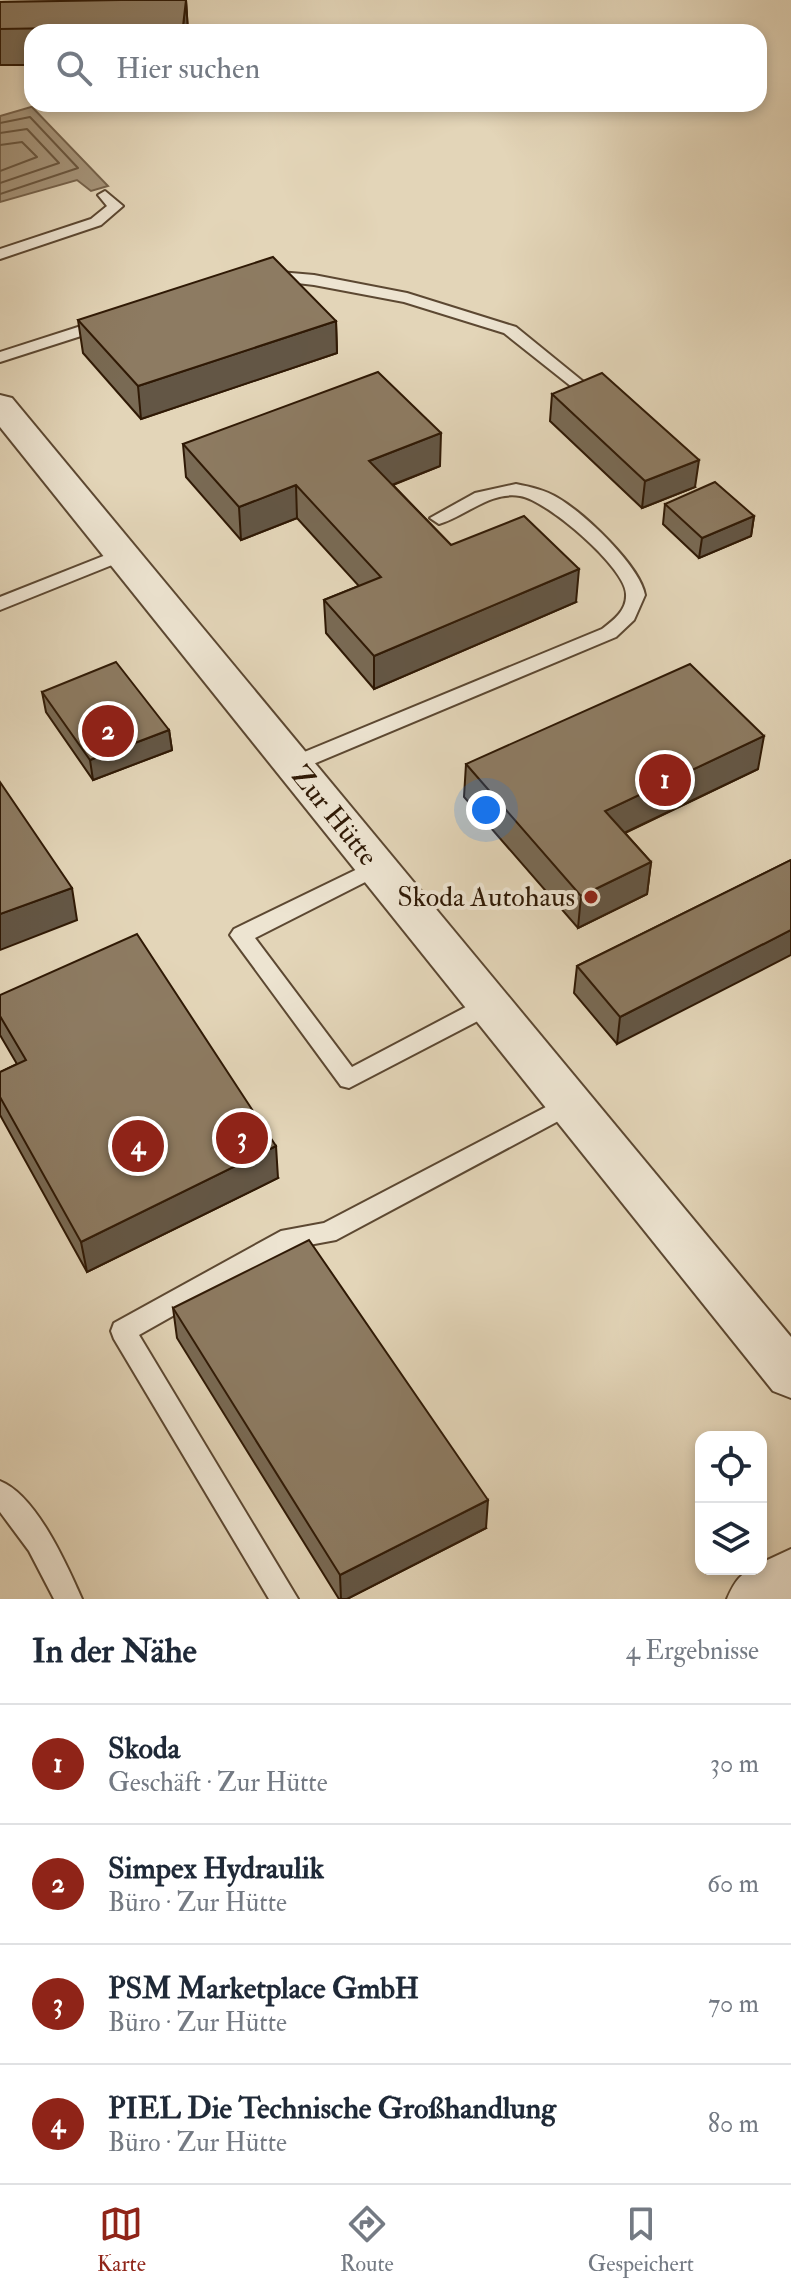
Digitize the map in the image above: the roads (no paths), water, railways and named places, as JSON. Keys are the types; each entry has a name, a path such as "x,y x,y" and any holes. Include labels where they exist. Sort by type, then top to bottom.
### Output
{"street":[{"name":"Zur Hütte","path":"0,405 791,1375"},
{"path":"754,1599 791,1575"}],"lane":[{"path":"0,254 96,222 116,206 105,195"},
{"path":"257,279 271,276 314,280 407,298 510,330 583,388"},
{"path":"0,357 114,320"},
{"path":"292,765 609,633 634,609 638,592 631,578 555,503 539,494 519,489 497,491 439,518"},
{"path":"0,604 121,555"},
{"path":"376,868 241,935 349,1079 489,1005"},
{"path":"284,1599 123,1331 289,1238 328,1233 569,1104"},
{"path":"0,1493 22,1515 49,1555 68,1599"}],"water":[{"path":"24,109 24,112 37,112 108,186 91,191 77,180 0,202 0,116"}],"place":[{"name":"Simpex Hydraulik","path":"108,731"},
{"name":"Skoda","path":"665,780"},
{"name":"Skoda Autohaus","path":"591,897"},
{"name":"PSM Marketplace GmbH","path":"242,1138"},
{"name":"PIEL Die Technische Großhandlung","path":"138,1146"}]}
